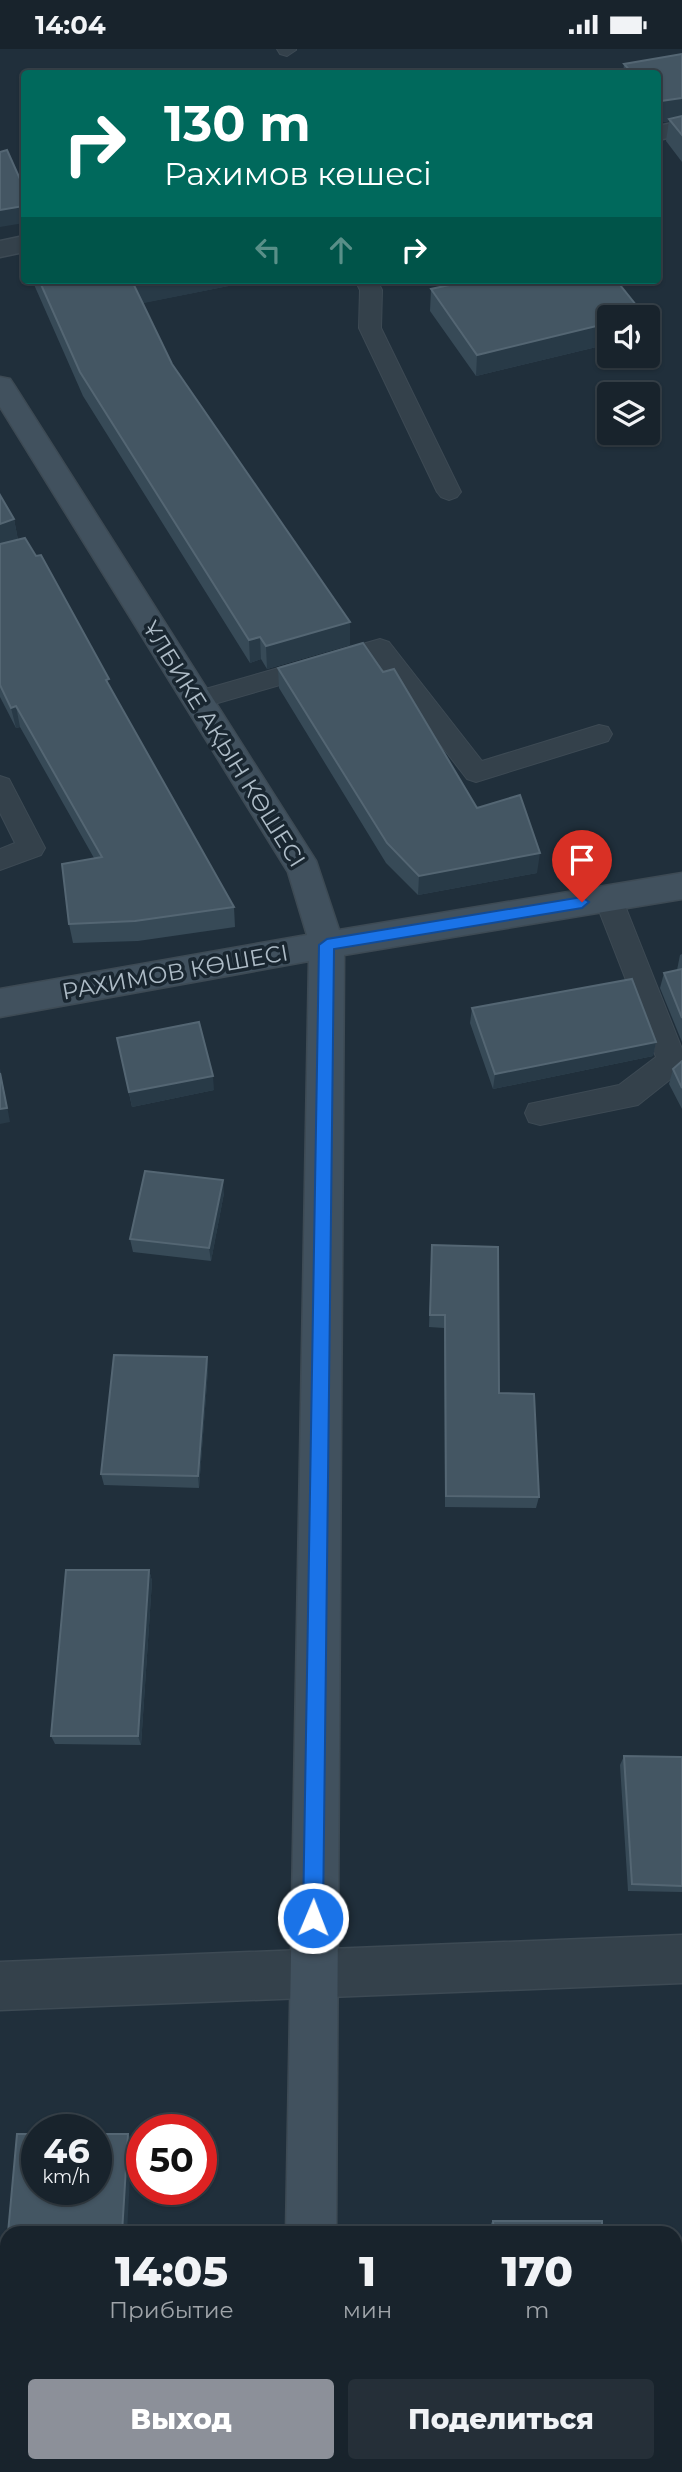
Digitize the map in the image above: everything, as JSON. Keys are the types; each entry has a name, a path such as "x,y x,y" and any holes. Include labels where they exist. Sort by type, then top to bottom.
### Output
{"main road":[{"name":"ҰЛБИКЕ АҚЫН КӨШЕСІ","path":"0,385 304,870 327,945 312,1973 311,2226"},
{"name":"РАХИМОВ КӨШЕСІ","path":"0,1003 682,885"}],"street":[{"path":"661,132 682,128"},
{"path":"0,249 21,245"},
{"path":"0,1986 682,1959"}],"lane":[{"path":"368,284 371,290 370,328 449,492"},
{"path":"197,700 380,648 476,772 599,734"},
{"path":"0,786 32,848 0,860"},
{"path":"540,1113 627,1097 672,1061 608,898"}],"building":[{"path":"682,54 682,98 661,101 661,70 629,70 624,64"},
{"path":"682,116 682,135 669,119"},
{"path":"7,150 21,181 21,206 0,210 0,152"},
{"path":"41,284 133,284 172,364 350,622 266,646 260,637 249,640 80,372"},
{"path":"454,284 619,284 636,305 597,305 597,326 477,355 431,289"},
{"path":"0,495 14,519 0,524"},
{"path":"25,538 36,556 41,555 109,679 106,680 234,907 135,921 69,924 62,864 102,857 16,706 11,708 0,685 0,544"},
{"path":"363,643 383,672 394,669 477,808 520,795 540,853 419,876 387,843 278,668"},
{"path":"682,969 682,1018 664,973"},
{"path":"632,979 656,1042 495,1074 472,1008"},
{"path":"199,1022 213,1076 129,1092 117,1038"},
{"path":"682,1061 682,1088 673,1069"},
{"path":"0,1073 7,1108 0,1109"},
{"path":"145,1171 223,1180 209,1248 130,1239"},
{"path":"432,1245 498,1247 499,1393 534,1394 539,1497 446,1496 445,1315 430,1315"},
{"path":"114,1355 207,1357 198,1476 101,1474"},
{"path":"66,1570 149,1570 138,1736 51,1736"},
{"path":"624,1756 682,1757 682,1886 632,1884"},
{"path":"17,2134 21,2134 21,2205 112,2205 112,2134 126,2134 122,2226 9,2226"},
{"path":"493,2221 602,2221 602,2226 493,2226"}],"route":[{"path":"313,1918 327,945 582,902"}]}
